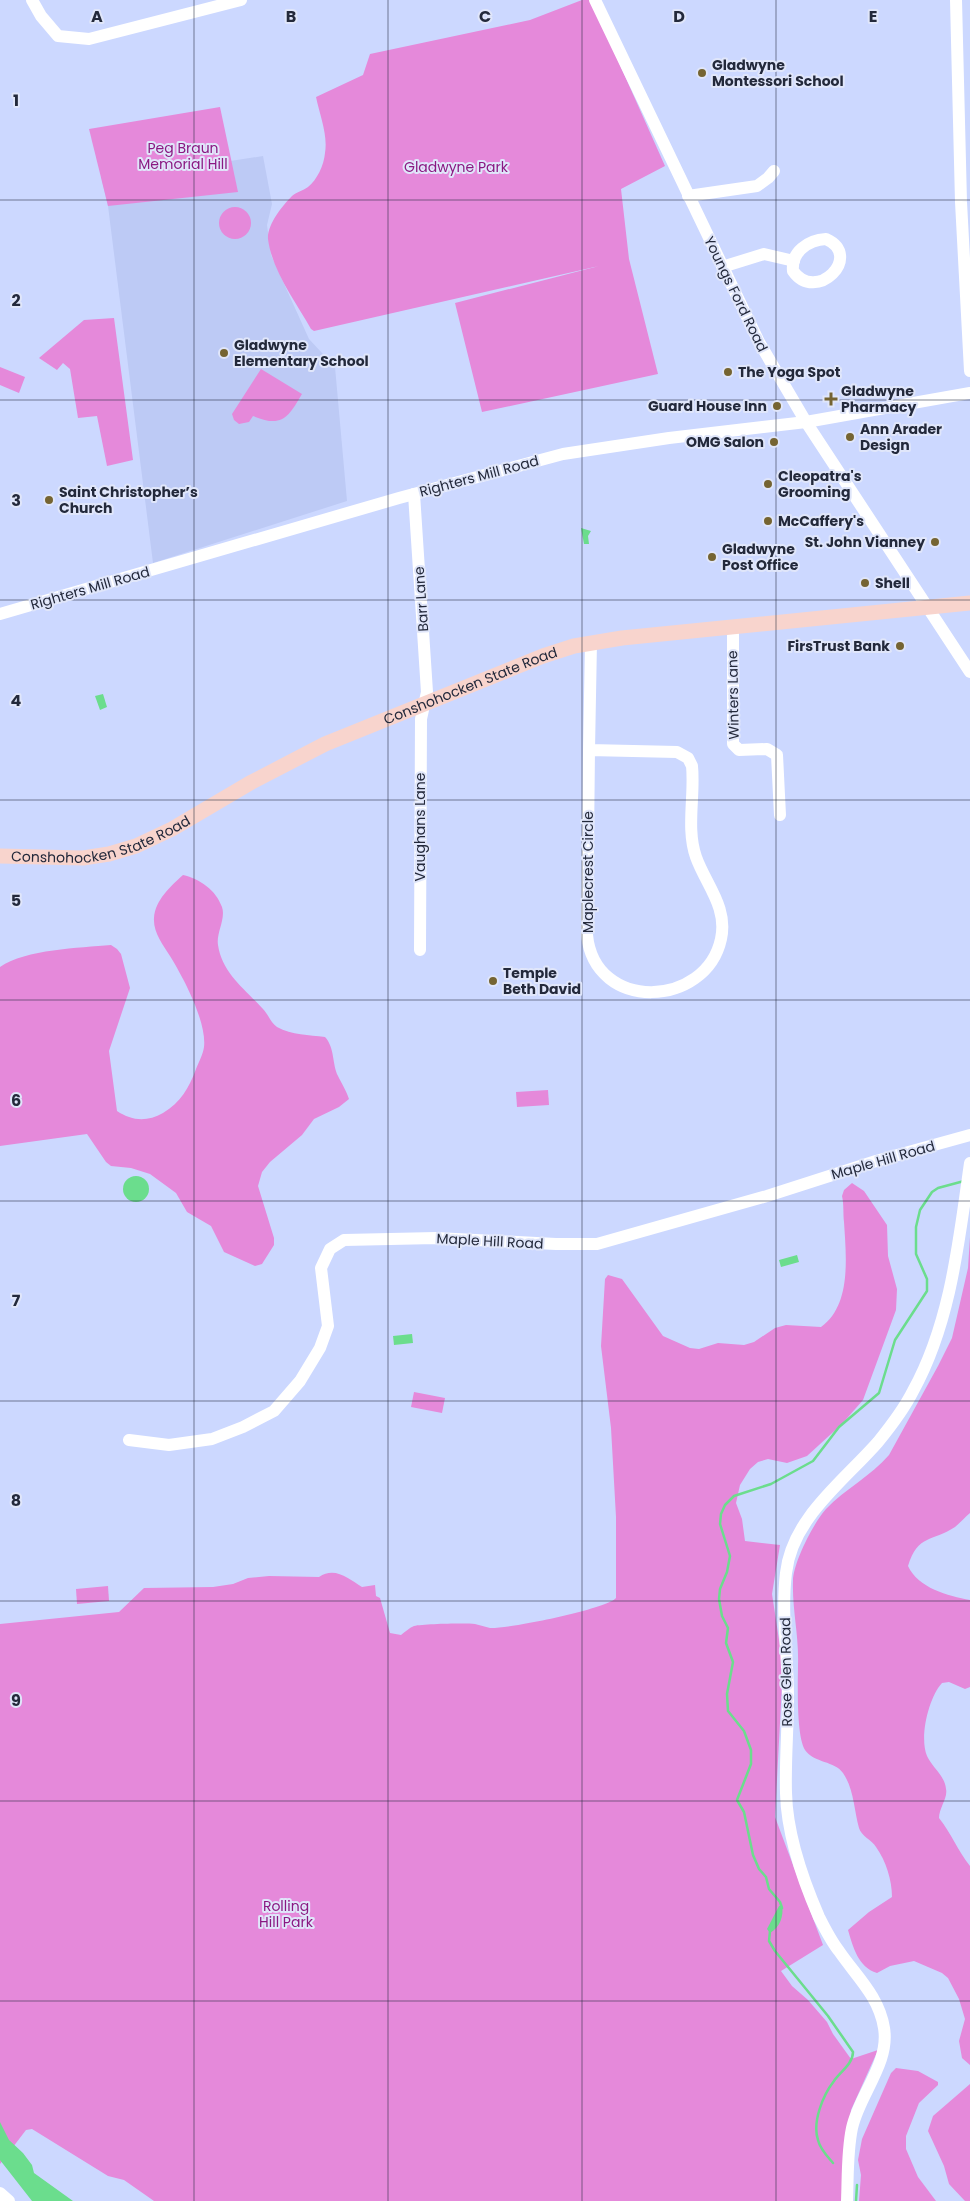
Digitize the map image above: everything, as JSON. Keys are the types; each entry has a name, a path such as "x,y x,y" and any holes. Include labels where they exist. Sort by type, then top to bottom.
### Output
{"main road":[{"name":"Conshohocken State Road","path":"0,856 83,858 122,850 172,829 250,783 325,744 543,656 590,642 970,603"}],"street":[{"path":"32,0 41,16 58,36 89,39 241,0"},
{"name":"Youngs Ford Road","path":"595,0 758,342 806,422 970,672"},
{"path":"956,0 961,196 970,371"},
{"path":"688,196 757,186 774,171"},
{"path":"722,267 764,254 794,260"},
{"name":"Righters Mill Road","path":"0,614 414,494 563,454 669,438 806,422 970,394"},
{"name":"Barr Lane","path":"414,494 427,692 424,704"},
{"name":"Winters Lane","path":"732,627 733,744 739,750 767,749 777,755 780,815"},
{"name":"Maplecrest Circle","path":"589,750 676,752 688,758 692,766 694,849 719,906 722,931 718,948 705,969 693,979 677,987 648,992 626,988 606,976 592,957 588,935 589,750 590,642"},
{"name":"Vaughans Lane","path":"420,950 421,720 424,704"},
{"name":"Maple Hill Road","path":"130,1440 169,1445 212,1438 244,1427 274,1411 300,1381 320,1348 328,1326 321,1268 330,1249 344,1240 436,1238 567,1245 598,1244 767,1196 876,1161 970,1136"},
{"name":"Rose Glen Road","path":"846,2201 849,2142 852,2126 881,2058 885,2041 884,2030 882,2016 873,1997 839,1952 819,1916 799,1863 789,1828 786,1794 788,1699 785,1606 786,1571 789,1556 802,1528 890,1427 917,1384 936,1339 947,1300 966,1197 969,1170"},
{"path":"0,2193 9,2201"}],"shaded area":[{"name":"Gladwyne Elementary School","path":"263,156 272,204 267,225 271,255 309,339 335,367 347,501 153,563 108,206 102,181"},
{"path":"581,528 591,531 588,536 589,544 584,544"},
{"path":"103,694 107,707 100,710 95,696"},
{"path":"136,1176 145,1180 149,1189 145,1198 136,1202 127,1198 123,1189 127,1180"},
{"path":"797,1255 799,1262 781,1267 779,1260"},
{"path":"412,1334 413,1343 394,1345 393,1336"},
{"path":"782,1905 781,1921 770,1933 767,1929 779,1906"},
{"path":"0,2122 9,2140 23,2153 32,2165 34,2173 73,2201 32,2201 0,2160"}],"green space":[{"name":"Gladwyne Park","path":"582,0 591,0 665,166 621,189 629,259 658,374 482,412 455,303 599,266 314,331 311,329 274,263 268,234 280,210 288,200 311,184 323,162 326,146 316,97 363,75 370,54 530,20"},
{"name":"Peg Braun Memorial Hill","path":"220,107 238,192 108,206 89,129"},
{"path":"235,207 241,208 246,212 250,217 250,229 246,234 241,238 235,239 229,238 224,234 220,229 219,223 220,217 224,212 229,208"},
{"path":"114,318 133,460 107,466 97,416 78,418 70,369 63,363 57,370 39,358 84,320"},
{"path":"0,367 25,377 19,393 0,385"},
{"path":"261,369 302,394 288,415 278,421 253,416 249,422 239,424 234,420 232,414"},
{"path":"183,875 195,879 212,890 222,907 223,916 218,936 218,945 220,955 229,972 277,1027 295,1033 325,1037 332,1051 336,1071 349,1099 339,1107 314,1119 302,1135 270,1162 262,1172 258,1186 274,1238 274,1245 262,1264 255,1266 224,1252 211,1226 187,1212 176,1193 150,1174 131,1168 111,1166 106,1162 87,1134 0,1146 0,967 24,956 53,950 111,945 117,949 121,954 130,988 109,1051 117,1111 128,1117 151,1118 169,1109 184,1094 202,1055 204,1037 202,1025 193,1000 159,938 154,923 155,911 160,899"},
{"path":"548,1090 549,1105 517,1107 516,1092"},
{"name":"Rolling Hill Park","path":"852,1183 864,1191 887,1225 888,1256 897,1289 896,1310 863,1400 842,1424 807,1456 787,1463 768,1459 758,1462 750,1469 740,1485 736,1503 742,1519 745,1541 780,1545 772,1594 783,1666 775,1817 823,1945 781,1971 792,1986 808,2000 827,2022 851,2059 878,2050 851,2110 842,2201 154,2201 124,2180 108,2176 32,2129 26,2130 0,2164 0,1624 119,1612 144,1588 213,1587 233,1584 248,1578 269,1576 319,1577 331,1573 347,1577 362,1587 375,1585 376,1596 380,1598 390,1633 401,1635 412,1627 419,1625 475,1624 490,1628 516,1625 577,1613 609,1602 616,1598 616,1517 611,1428 601,1346 605,1279 608,1275 622,1279 663,1336 690,1348 699,1349 718,1343 744,1345 754,1342 775,1328 786,1325 821,1327 831,1318 838,1306 842,1293 845,1279 846,1249 842,1196 844,1190"},
{"path":"970,1237 970,1513 955,1527 921,1544 916,1549 908,1566 919,1580 934,1590 970,1600 970,1687 965,1689 949,1682 942,1683 937,1689 929,1707 924,1739 927,1756 941,1776 946,1789 946,1796 939,1818 970,1866 970,2065 962,2058 959,2041 965,2019 959,1999 948,1978 942,1973 914,1961 890,1966 877,1973 865,1966 854,1949 848,1930 869,1912 892,1897 890,1877 880,1852 860,1831 847,1779 835,1766 809,1754 802,1743 799,1721 798,1654 793,1581 796,1564 805,1543 821,1515 833,1502 882,1463 889,1455 938,1366 952,1338 968,1268"},
{"path":"414,1392 445,1398 442,1413 411,1407"},
{"path":"108,1586 109,1601 77,1604 76,1589"},
{"path":"896,2068 918,2071 938,2082 938,2085 919,2103 906,2136 906,2149 918,2177 936,2201 859,2201 861,2175 858,2160 862,2139 891,2073"},
{"path":"970,2084 970,2201 965,2201 949,2184 944,2166 928,2131 933,2116"}],"waterway":[{"path":"782,1908 780,1902 769,1889 766,1877 759,1869 753,1855 744,1812 737,1800 751,1764 751,1750 744,1731 728,1711 727,1694 733,1662 726,1643 728,1628 722,1616 719,1599 720,1589 727,1572 730,1556 720,1524 721,1514 725,1505 734,1496 771,1484 813,1461 839,1427 879,1393 895,1340 927,1291 927,1279 916,1254 916,1227 920,1210 932,1192 938,1188 964,1181"},
{"path":"770,1931 769,1941 775,1951 828,2016 853,2052 849,2064 826,2094 816,2125 819,2143 833,2163"},
{"path":"856,2201 857,2185"}],"place":[{"name":"Gladwyne Montessori School","path":"702,73"},
{"name":"Gladwyne Elementary School","path":"224,353"},
{"name":"The Yoga Spot","path":"728,372"},
{"name":"Gladwyne Pharmacy","path":"831,399"},
{"name":"Guard House Inn","path":"777,406"},
{"name":"Ann Arader Design","path":"850,437"},
{"name":"OMG Salon","path":"774,442"},
{"name":"Cleopatra's Grooming","path":"768,484"},
{"name":"Saint Christopher’s Church","path":"49,500"},
{"name":"McCaffery's","path":"768,521"},
{"name":"St. John Vianney","path":"935,542"},
{"name":"Gladwyne Post Office","path":"712,557"},
{"name":"Shell","path":"865,583"},
{"name":"FirsTrust Bank","path":"900,646"},
{"name":"Temple Beth David","path":"493,981"}]}
